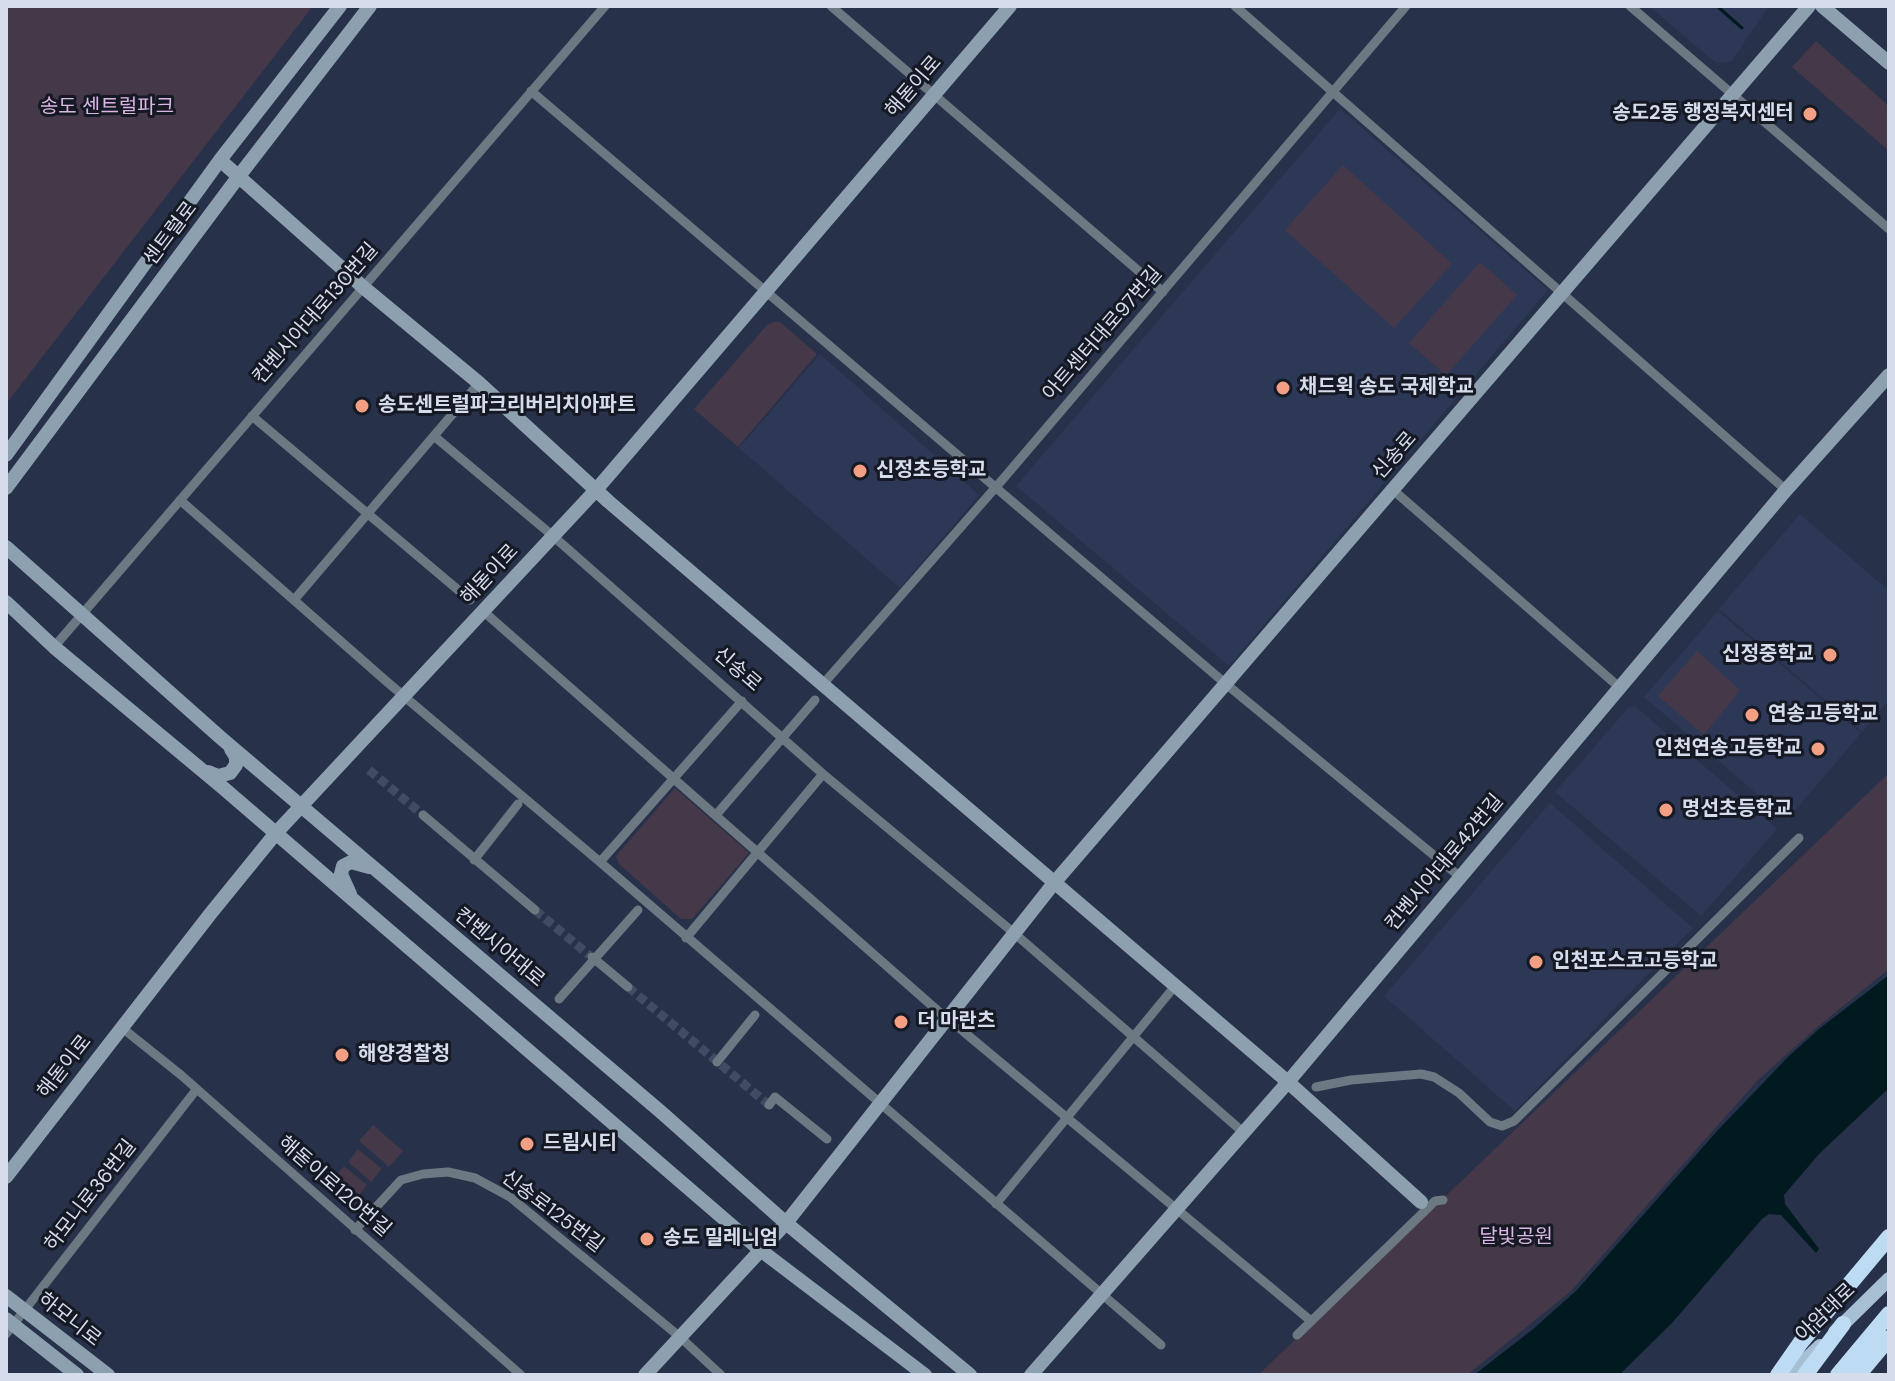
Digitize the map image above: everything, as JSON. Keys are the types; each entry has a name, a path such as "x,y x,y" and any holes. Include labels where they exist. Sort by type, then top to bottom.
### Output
{"highway":[{"path":"1778,1375 1801,1342 1889,1237"},
{"path":"1838,1375 1889,1314"},
{"path":"1805,1375 1843,1324"},
{"path":"1858,1375 1889,1338"}],"main road":[{"name":"아암대로","path":"1790,1375 1889,1279"}],"street":[{"name":"센트럴로","path":"6,455 220,160 340,6"},
{"name":"센트럴로","path":"6,488 370,6"},
{"name":"컨벤시아대로130번길","path":"54,647 605,6"},
{"path":"831,6 1163,292"},
{"name":"해돋이로","path":"6,1177 276,833 596,490 1010,6"},
{"path":"1235,6 1786,490"},
{"name":"아트센터대로97번길","path":"824,683 996,487 1406,6"},
{"path":"1630,6 1889,229"},
{"name":"신송로","path":"645,1375 786,1223 879,1103 952,1022 1014,933 1054,883 1809,6"},
{"path":"1822,6 1889,63"},
{"path":"531,91 1226,684 1459,876"},
{"path":"220,160 363,287 479,383 596,490 1288,1082 1421,1202"},
{"name":"컨벤시아대로42번길","path":"1031,1375 1288,1082 1786,490 1889,375"},
{"path":"294,600 479,383"},
{"path":"252,416 470,600"},
{"name":"신송로","path":"434,436 553,536 823,774 1014,933"},
{"path":"1392,489 1619,687"},
{"path":"180,500 404,697 1161,1345"},
{"name":"컨벤시아대로","path":"6,547 221,738 661,1112 786,1223 970,1375"},
{"path":"6,602 54,647 200,768 759,1249 925,1375"},
{"path":"483,611 952,1022 1311,1321"},
{"path":"716,815 815,700"},
{"path":"600,862 742,701"},
{"path":"200,768 218,776 234,769 236,757 221,738"},
{"path":"686,938 823,774"},
{"path":"474,860 518,804"},
{"path":"423,815 535,910"},
{"path":"1316,1087 1351,1080 1421,1074 1434,1077 1459,1093 1490,1122 1502,1126 1514,1121 1799,838"},
{"path":"354,901 342,879 341,870 345,864 361,864 381,874"},
{"path":"559,999 638,910"},
{"path":"1014,933 1243,1132"},
{"path":"589,955 628,987"},
{"path":"996,1204 1175,986"},
{"path":"717,1062 755,1015"},
{"name":"해돋이로120번길","path":"121,1027 521,1375"},
{"name":"하모니로36번길","path":"8,1326 24,1310 196,1090"},
{"path":"769,1105 775,1097 827,1139"},
{"name":"신송로125번길","path":"355,1230 401,1180 448,1172 475,1178 510,1197 680,1337"},
{"path":"1297,1335 1435,1201 1443,1200"},
{"name":"하모니로","path":"6,1296 108,1375"},
{"name":"하모니로","path":"8,1326 77,1375"},
{"path":"680,1337 721,1375"},
{"path":"885,1345 915,1375"}],"shaded area":[{"path":"1649,6 1769,6 1731,62 1716,63"},
{"name":"채드윅 송도 국제학교","path":"1340,109 1548,290 1229,666 1016,486"},
{"name":"신정초등학교","path":"820,354 979,495 900,588 739,448"},
{"name":"신정중학교","path":"1800,514 1889,591 1889,700 1862,732 1719,609"},
{"name":"연송고등학교","path":"1718,611 1861,733 1787,820 1644,697"},
{"name":"명선초등학교","path":"1635,706 1777,829 1701,916 1555,792 1629,707"},
{"name":"인천포스코고등학교","path":"1550,803 1693,928 1515,1111 1384,996"},
{"path":"1889,975 1889,1088 1819,1154 1784,1195 1785,1204 1819,1249 1816,1253 1781,1215 1769,1214 1672,1323 1619,1375 1474,1375 1577,1290 1718,1130 1789,1056"}],"green space":[{"name":"송도 센트럴파크","path":"10,6 313,6 6,404 6,13"},
{"path":"1816,41 1889,106 1889,151 1792,67"},
{"path":"1343,165 1452,264 1394,328 1285,230"},
{"path":"1480,262 1517,295 1446,375 1409,343"},
{"path":"780,322 817,354 738,447 694,409 767,325"},
{"path":"1697,651 1740,690 1704,735 1658,696"},
{"name":"달빛공원","path":"1889,773 1889,969 1757,1081 1570,1292 1467,1375 1258,1375"},
{"path":"675,788 749,853 692,919 681,919 619,864 616,856"},
{"path":"373,1125 403,1151 389,1167 359,1141"},
{"path":"358,1149 382,1169 371,1182 348,1162"},
{"path":"344,1166 367,1185 359,1195 336,1176"}],"waterway":[{"path":"1717,6 1742,28"}],"tunnel":[{"path":"369,770 423,815"},
{"path":"535,910 589,955"},
{"path":"628,987 769,1105"}],"place":[{"name":"송도2동 행정복지센터","path":"1810,114"},
{"name":"채드윅 송도 국제학교","path":"1283,388"},
{"name":"송도센트럴파크리버리치아파트","path":"362,406"},
{"name":"신정초등학교","path":"860,471"},
{"name":"신정중학교","path":"1830,655"},
{"name":"연송고등학교","path":"1752,715"},
{"name":"인천연송고등학교","path":"1818,749"},
{"name":"명선초등학교","path":"1666,810"},
{"name":"인천포스코고등학교","path":"1536,962"},
{"name":"더 마란츠","path":"901,1022"},
{"name":"해양경찰청","path":"342,1055"},
{"name":"드림시티","path":"527,1144"},
{"name":"송도 밀레니엄","path":"647,1239"}]}
